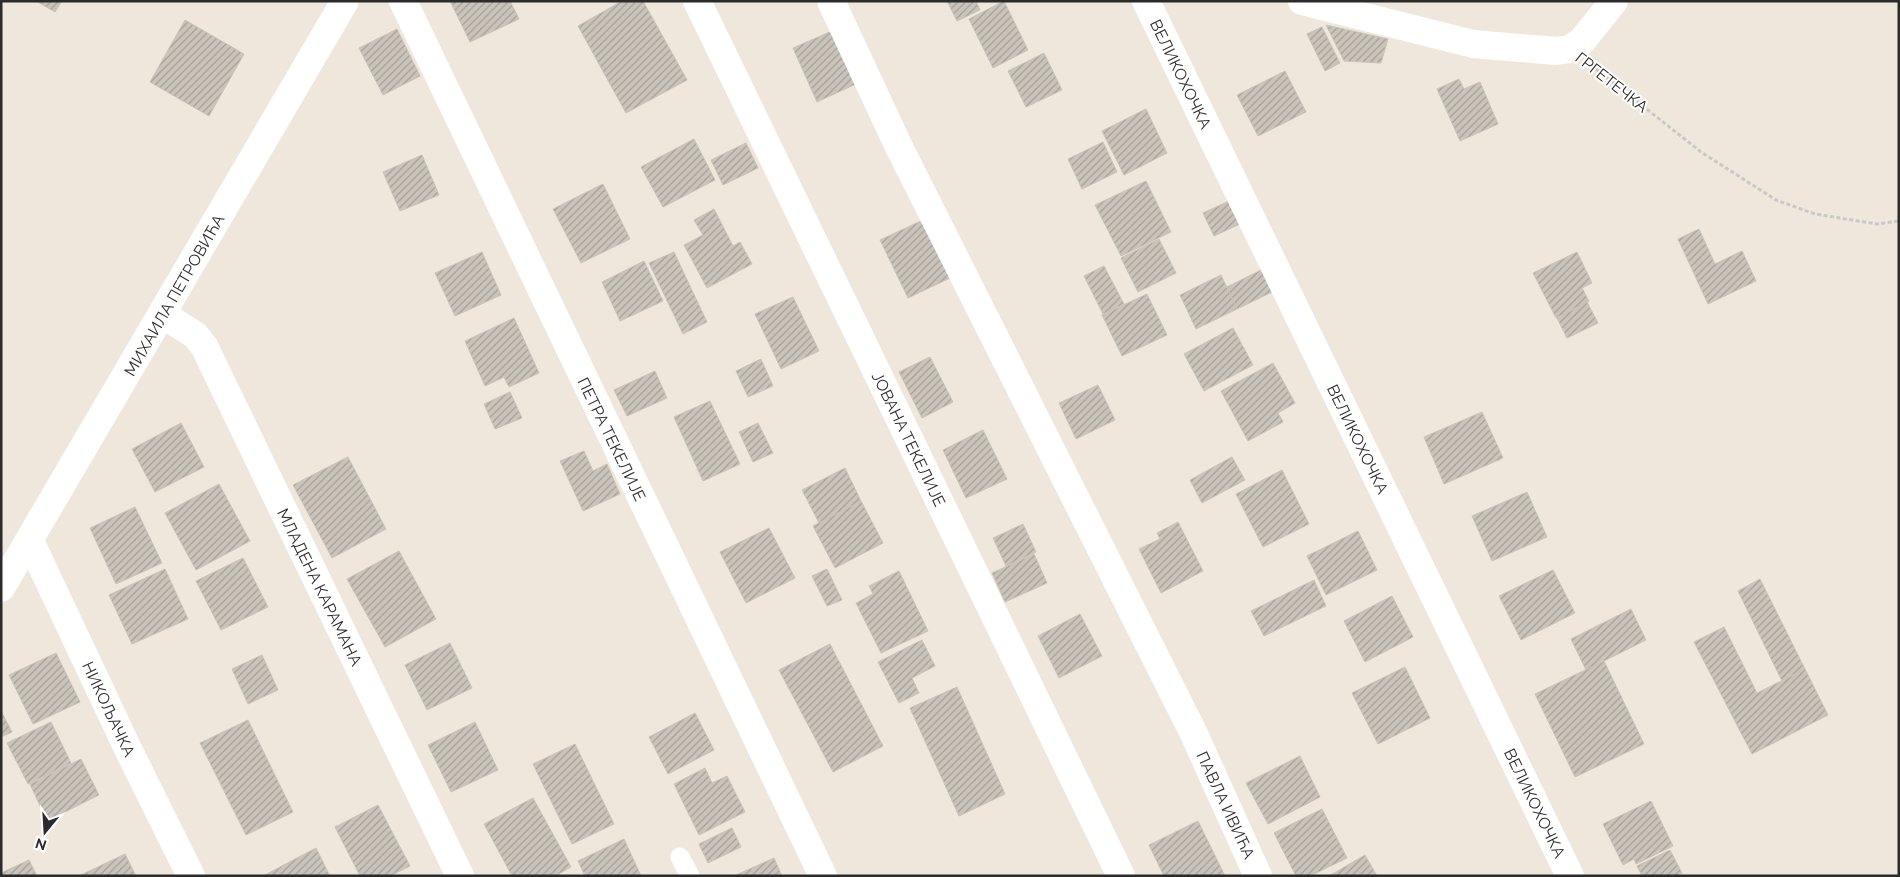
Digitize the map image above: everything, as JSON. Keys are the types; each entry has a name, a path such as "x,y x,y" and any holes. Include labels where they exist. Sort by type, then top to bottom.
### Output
{"street":[{"name":"МИХАИЛА ПЕТРОВИЋА","path":"1,588 345,1"},
{"name":"ПЕТРА ТЕКЕЛИЈЕ","path":"403,1 823,876"},
{"name":"ЈОВАНА ТЕКЕЛИЈЕ","path":"697,1 1121,876"},
{"name":"ПАВЛА ИВИЋА","path":"831,1 902,154 1194,734 1258,876"},
{"name":"ВЕЛИКОХОЧКА","path":"1146,1 1570,876"},
{"name":"ГРГЕТЕЧКА","path":"1302,1 1473,44 1556,51 1570,49"},
{"path":"1570,49 1582,42 1614,1"},
{"name":"МЛАДЕНА КАРАМАНА","path":"162,314 195,335 204,346 460,876"},
{"name":"НИКОЉАЧКА","path":"30,541 128,749 191,876"}],"lane":[{"path":"680,857 690,876"}],"path":[{"name":"ГРГЕТЕЧКА","path":"1570,49 1701,152 1776,200 1815,214 1877,224 1899,221"}],"building":[{"path":"36,1 62,1 55,12"},
{"path":"450,1 510,1 519,19 470,42"},
{"path":"622,1 643,1 687,80 626,113 578,26"},
{"path":"947,1 976,1 980,10 957,21"},
{"path":"1004,1 1028,50 993,68 969,19"},
{"path":"185,20 244,54 209,116 150,82"},
{"path":"1326,25 1388,39 1381,63 1344,61"},
{"path":"1322,27 1340,63 1325,71 1307,34"},
{"path":"397,29 420,76 383,95 359,48"},
{"path":"832,31 856,84 817,102 793,48"},
{"path":"1044,53 1062,90 1026,107 1008,71"},
{"path":"1285,71 1306,112 1258,136 1237,95"},
{"path":"1459,79 1464,89 1480,82 1498,124 1460,141 1437,89"},
{"path":"1146,109 1167,153 1124,175 1102,131"},
{"path":"694,139 715,180 663,207 641,167"},
{"path":"1103,142 1117,172 1082,189 1068,159"},
{"path":"746,143 758,168 723,185 711,160"},
{"path":"422,155 439,195 400,211 383,172"},
{"path":"1146,181 1171,232 1121,256 1095,205"},
{"path":"603,184 630,239 581,263 553,209"},
{"path":"1229,201 1240,224 1214,236 1203,213"},
{"path":"714,209 733,246 740,242 752,264 707,288 684,245 703,235 694,220"},
{"path":"923,220 950,278 908,298 880,240"},
{"path":"1699,229 1715,264 1742,251 1756,281 1708,304 1678,239"},
{"path":"1159,239 1176,273 1138,292 1121,258"},
{"path":"482,252 501,295 455,316 435,273"},
{"path":"674,252 707,322 683,334 649,263"},
{"path":"1577,252 1592,283 1582,288 1589,301 1556,318 1533,273"},
{"path":"644,261 663,301 620,321 602,282"},
{"path":"1104,266 1124,304 1103,314 1084,276"},
{"path":"1261,270 1272,292 1237,309 1227,287"},
{"path":"1221,275 1237,309 1196,329 1180,295"},
{"path":"1147,294 1167,335 1122,356 1102,315"},
{"path":"793,297 819,351 781,369 755,314"},
{"path":"1587,302 1598,323 1567,338 1557,318"},
{"path":"514,318 539,373 509,387 504,377 485,386 465,341"},
{"path":"1233,328 1253,365 1204,391 1184,354"},
{"path":"930,357 953,402 922,418 899,372"},
{"path":"761,359 773,386 748,397 736,371"},
{"path":"1273,363 1295,403 1278,413 1283,422 1248,441 1221,391"},
{"path":"655,371 667,398 627,416 614,390"},
{"path":"1098,385 1115,420 1076,439 1059,403"},
{"path":"510,392 522,418 495,429 484,404"},
{"path":"710,401 740,464 703,481 674,417"},
{"path":"1482,412 1503,458 1444,484 1424,437"},
{"path":"181,423 204,467 155,492 132,449"},
{"path":"758,423 773,453 753,462 739,432"},
{"path":"983,430 1007,479 966,498 943,450"},
{"path":"584,451 593,471 607,464 620,494 583,511 560,461"},
{"path":"348,457 386,529 332,558 293,485"},
{"path":"1232,457 1245,480 1202,503 1190,480"},
{"path":"845,468 861,501 819,523 802,490"},
{"path":"1282,470 1309,524 1263,547 1236,494"},
{"path":"219,484 250,541 196,570 165,513"},
{"path":"1527,492 1547,537 1492,561 1472,516"},
{"path":"861,501 883,543 835,568 813,526"},
{"path":"135,507 162,563 116,584 90,528"},
{"path":"1178,522 1203,571 1161,593 1139,549 1160,539 1157,533"},
{"path":"1023,524 1036,552 1006,566 993,538"},
{"path":"769,528 795,578 746,603 720,552"},
{"path":"1358,531 1377,570 1326,595 1307,556"},
{"path":"399,551 436,619 385,647 347,579"},
{"path":"1034,554 1047,583 1005,602 992,573"},
{"path":"243,558 268,607 221,630 196,581"},
{"path":"165,569 188,619 132,644 109,595"},
{"path":"827,569 842,600 827,606 812,576"},
{"path":"1553,570 1575,613 1521,640 1499,596"},
{"path":"899,571 928,631 881,653 856,603 873,594 869,586"},
{"path":"1760,579 1805,669 1782,681 1738,591"},
{"path":"1314,580 1326,606 1264,636 1251,611"},
{"path":"1392,596 1413,637 1365,662 1344,621"},
{"path":"1631,609 1646,640 1586,670 1571,639"},
{"path":"1080,614 1102,656 1059,678 1038,636"},
{"path":"1724,627 1757,693 1805,669 1828,715 1752,754 1694,642"},
{"path":"922,640 935,666 912,678 919,693 899,703 878,662"},
{"path":"450,643 472,688 427,710 405,665"},
{"path":"830,644 883,746 833,772 779,670"},
{"path":"56,653 80,702 33,724 9,675"},
{"path":"262,655 278,690 248,704 232,669"},
{"path":"1604,661 1644,744 1575,777 1535,694"},
{"path":"1405,667 1430,718 1378,744 1352,693"},
{"path":"957,687 1005,794 959,816 910,708"},
{"path":"1,711 12,732 1,737"},
{"path":"695,713 714,750 668,774 649,737"},
{"path":"248,720 293,812 246,835 200,743"},
{"path":"51,722 71,763 28,784 7,743"},
{"path":"475,722 498,770 451,792 428,745"},
{"path":"575,744 614,824 572,844 533,764"},
{"path":"1300,756 1320,797 1268,824 1246,783"},
{"path":"81,759 99,795 47,821 30,784"},
{"path":"705,768 712,783 727,776 745,812 699,835 674,784"},
{"path":"533,798 571,867 555,876 512,876 484,824"},
{"path":"1651,801 1673,846 1636,864 1634,859 1623,865 1603,824"},
{"path":"378,805 410,866 390,876 360,876 335,827"},
{"path":"1322,809 1347,858 1310,876 1296,876 1274,833"},
{"path":"1198,821 1225,876 1164,876 1149,845"},
{"path":"732,828 741,847 708,863 699,844"},
{"path":"624,839 641,876 585,876 578,861"},
{"path":"316,848 330,876 263,876"},
{"path":"1670,850 1682,873 1676,876 1642,876 1637,866"},
{"path":"125,854 136,876 81,875"},
{"path":"1365,855 1377,876 1329,876"},
{"path":"774,858 782,876 734,876"},
{"path":"29,860 37,876 1,876 1,873"}]}
